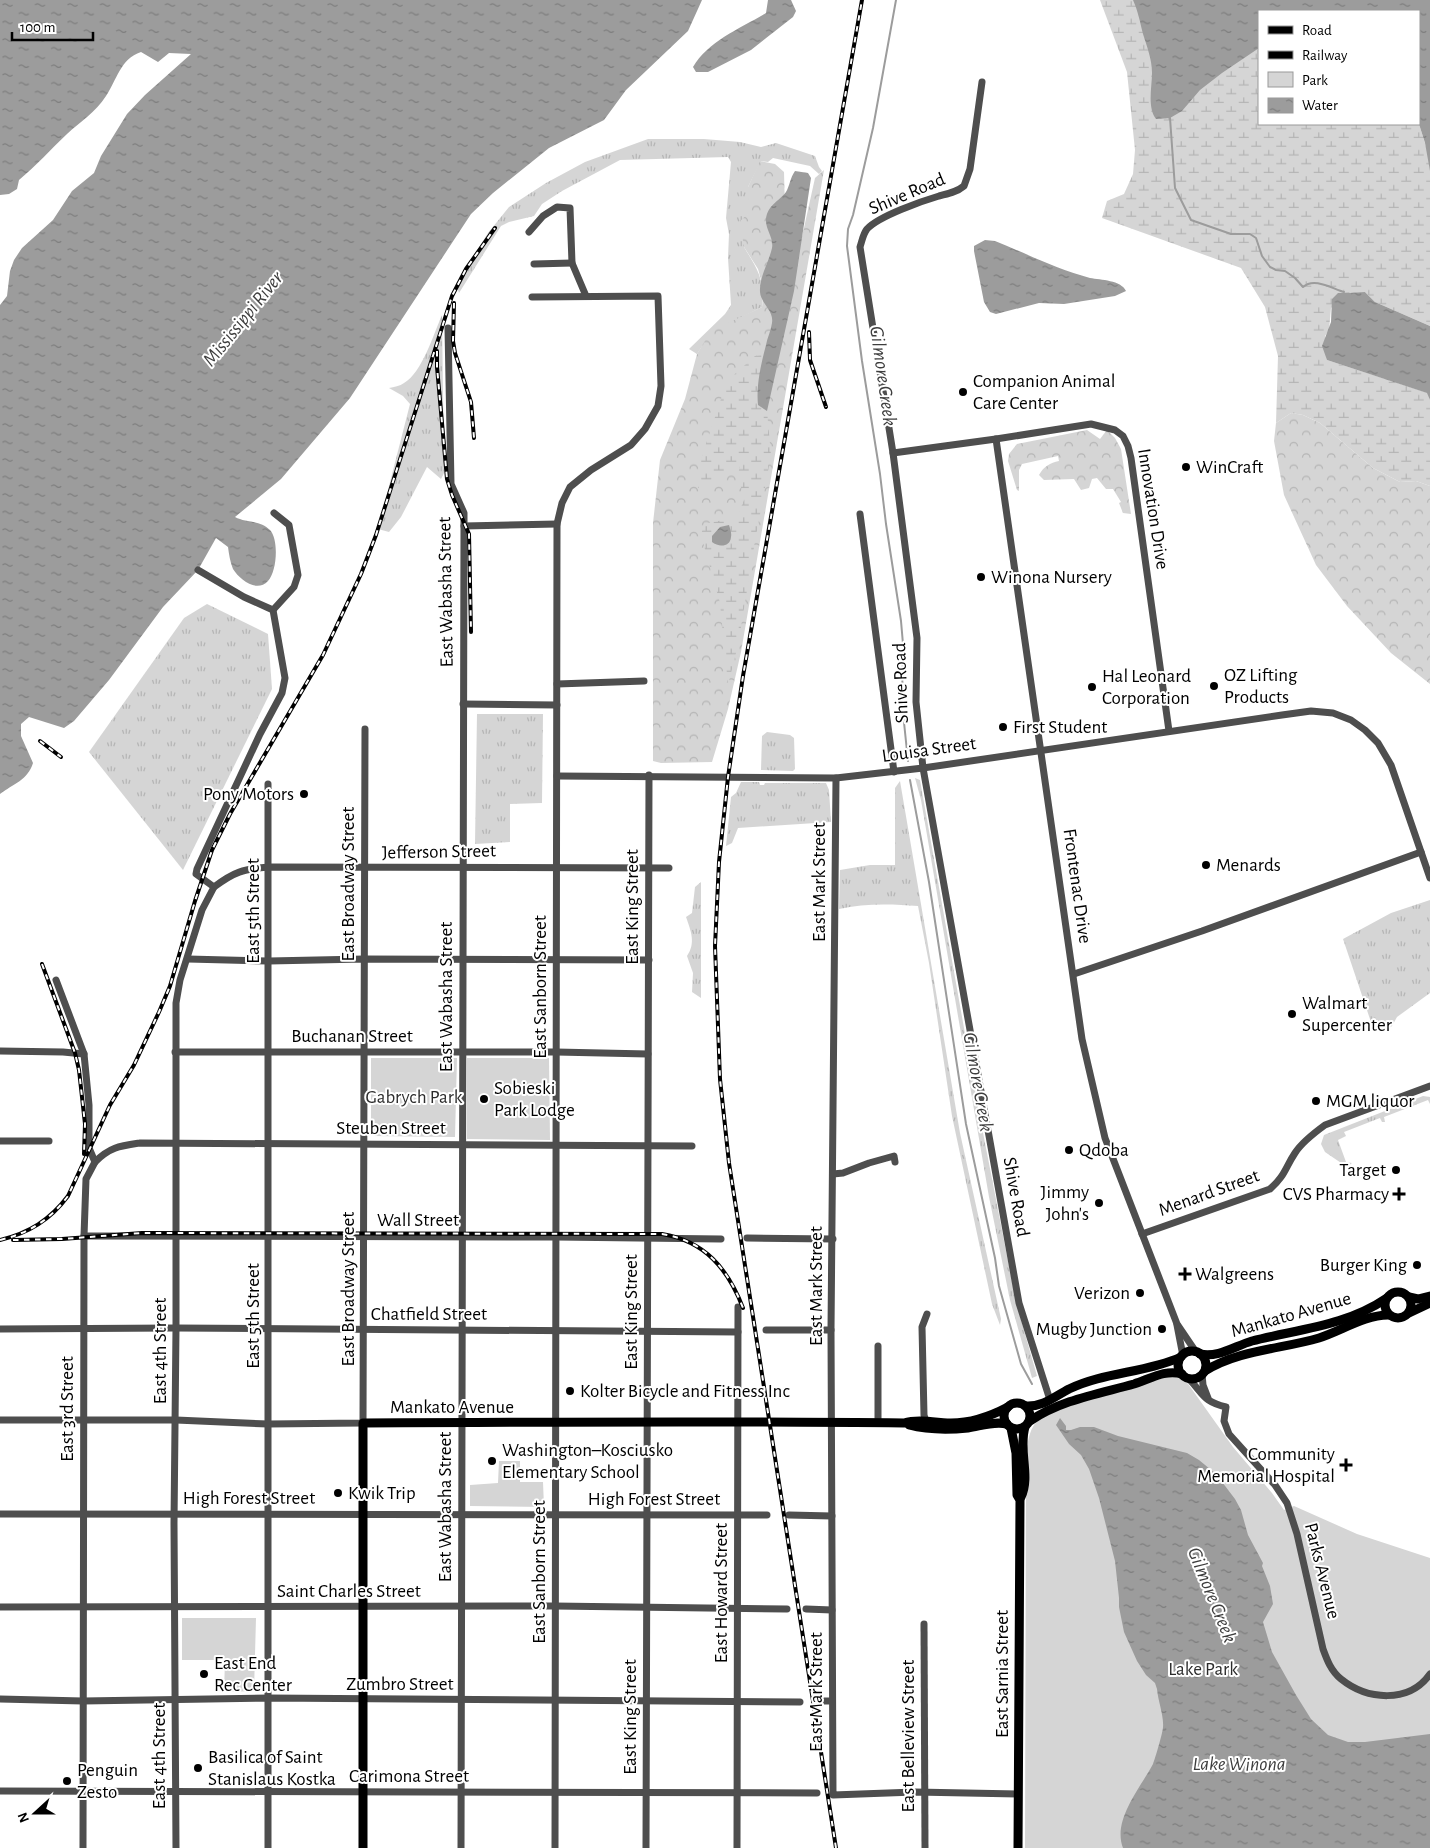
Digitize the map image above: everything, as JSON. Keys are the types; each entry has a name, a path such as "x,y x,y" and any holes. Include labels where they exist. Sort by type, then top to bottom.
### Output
{"main road":[{"name":"Mankato Avenue","path":"364,1423 647,1421 738,1423 966,1422 988,1416 1016,1403 1026,1406 1039,1405 1069,1389 1090,1381 1152,1368 1188,1352 1216,1354 1252,1342 1336,1323 1363,1312 1393,1293 1403,1293 1409,1298 1418,1299 1430,1296"},
{"path":"1387,1298 1384,1306 1388,1315"},
{"path":"1409,1298 1411,1305 1409,1313"},
{"name":"Mankato Avenue","path":"904,1423 909,1426 940,1430 994,1423 1018,1430 1049,1410 1090,1395 1134,1384 1167,1372 1196,1378 1234,1358 1316,1339 1370,1317 1388,1315 1398,1319 1430,1304"},
{"path":"1198,1353 1206,1362 1204,1373"},
{"path":"1182,1356 1179,1366 1185,1376"},
{"path":"1026,1406 1030,1413 1027,1424"},
{"path":"1008,1407 1004,1415 1009,1426"},
{"name":"East Broadway Street","path":"363,1848 364,1423"},
{"name":"East Sarnia Street","path":"1018,1848 1020,1500 1024,1475 1022,1439 1027,1424"},
{"name":"East Sarnia Street","path":"1009,1426 1016,1453 1017,1495 1020,1500"}],"street":[{"name":"Shive Road","path":"982,82 970,169 964,186 949,194 938,196 873,223 866,230 860,247 893,453 916,638 916,702 923,768 1019,1303 1050,1400"},
{"path":"529,232 543,216 557,207 570,208 572,263 586,296"},
{"path":"534,264 572,263"},
{"name":"East Sanborn Street","path":"532,297 658,296 661,386 658,406 645,429 632,445 591,470 570,487 562,503 558,524 555,1146 555,1848"},
{"name":"East Wabasha Street","path":"448,328 452,484 464,513 461,1848"},
{"name":"Innovation Drive","path":"893,453 1091,424 1114,430 1123,436 1131,458 1169,731"},
{"name":"Frontenac Drive","path":"996,439 1082,1039 1105,1138 1177,1324 1182,1356"},
{"path":"273,610 294,587 298,575 289,524 274,513"},
{"path":"860,514 894,772"},
{"path":"464,526 558,524"},
{"path":"198,570 244,597 273,610"},
{"path":"214,887 196,874 197,869 260,734 282,693 285,678 273,610"},
{"path":"557,684 644,681"},
{"path":"463,704 557,705"},
{"name":"Louisa Street","path":"557,776 836,778 923,768 1311,711 1333,713 1351,720 1378,743 1391,765 1421,852"},
{"name":"East Broadway Street","path":"364,1423 365,729"},
{"name":"East King Street","path":"646,1848 649,776"},
{"name":"East Mark Street","path":"836,778 831,1330 832,1795 924,1792"},
{"name":"East 5th Street","path":"268,784 268,1848"},
{"path":"1074,974 1202,931 1421,852 1430,878"},
{"name":"Jefferson Street","path":"214,887 230,875 248,869 268,867 365,869 669,868"},
{"name":"East 4th Street","path":"176,1848 176,1003 180,980 202,910 214,887"},
{"path":"188,959 269,961 364,959 648,960"},
{"path":"56,980 84,1054 89,1114 89,1148 95,1162"},
{"path":"0,1052 84,1054"},
{"name":"Buchanan Street","path":"175,1052 556,1052 648,1054"},
{"name":"Menard Street","path":"1142,1234 1270,1189 1281,1179 1296,1151 1312,1134 1325,1125 1430,1086"},
{"path":"0,1141 48,1141"},
{"name":"Steuben Street","path":"95,1162 106,1151 118,1146 140,1143 692,1146"},
{"path":"833,1174 842,1173 894,1156 895,1162"},
{"name":"East 3rd Street","path":"83,1848 84,1236 86,1179 95,1162"},
{"name":"Wall Street","path":"84,1236 721,1238"},
{"path":"747,1238 832,1238"},
{"name":"East Howard Street","path":"737,1848 738,1308"},
{"path":"926,1422 924,1415 922,1327 927,1314"},
{"name":"Frontenac Drive","path":"1177,1324 1198,1353"},
{"name":"Chatfield Street","path":"0,1329 176,1328 738,1332"},
{"path":"766,1330 831,1330"},
{"path":"878,1346 878,1423"},
{"path":"1204,1373 1203,1385 1208,1401"},
{"name":"Parks Avenue","path":"1185,1376 1204,1399 1226,1407 1224,1422 1229,1434 1275,1485 1287,1503 1297,1534 1323,1649 1330,1666 1340,1679 1362,1690 1386,1697 1409,1693 1425,1681 1430,1674"},
{"name":"Mankato Avenue","path":"0,1420 176,1420 268,1424 364,1423"},
{"name":"High Forest Street","path":"0,1514 767,1515"},
{"path":"789,1515 832,1516"},
{"name":"Saint Charles Street","path":"0,1606 787,1608"},
{"path":"806,1609 832,1610"},
{"name":"East Belleview Street","path":"924,1624 925,1848"},
{"name":"Zumbro Street","path":"0,1699 83,1701 268,1698 800,1702"},
{"path":"819,1702 832,1701"},
{"name":"Carimona Street","path":"0,1791 83,1793 817,1793"},
{"path":"924,1792 1018,1794"}],"green space":[{"path":"1100,0 1275,0 1258,10 1258,125 1419,125 1428,153 1430,169 1430,326 1375,302 1365,292 1350,292 1331,308 1329,330 1325,336 1327,360 1428,393 1430,400 1430,486 1416,481 1400,482 1373,468 1320,423 1303,415 1291,413 1276,423 1278,356 1265,307 1241,268 1102,218 1107,201 1124,194 1133,174 1135,150 1127,72"},
{"path":"648,139 704,139 740,142 761,147 776,143 815,156 822,171 819,174 810,166 773,158 768,162 761,161 748,187 748,214 744,247 753,262 761,282 762,307 711,333 697,354 689,349 725,314 731,305 728,258 729,234 726,218 731,162 728,157 620,160 542,204 534,216 509,222 501,226 459,293 456,284 488,233 509,207 546,183 585,162"},
{"path":"760,161 775,164 784,172 785,210 781,332 815,178 824,170 741,652 728,709 712,762 661,763 653,761 653,523 660,460 685,399 697,354 711,331 762,307 764,290 758,269 744,247 740,221 748,214 748,187"},
{"path":"442,315 444,473 441,479 427,467 401,517 389,532 378,529 410,404 403,396 389,388 402,384 416,371 427,352"},
{"path":"764,354 758,405 767,411 771,455 738,645 728,685 720,603 701,535 704,524 737,517 744,500 738,474 741,461 707,490 698,489 700,462 727,381 755,356"},
{"path":"1291,413 1303,415 1320,423 1373,468 1400,482 1416,481 1430,486 1430,684 1391,653 1347,606 1316,565 1284,495 1274,441 1276,423"},
{"path":"1087,430 1100,439 1107,430 1115,438 1121,449 1131,514 1123,513 1119,503 1121,502 1113,489 1106,489 1097,478 1092,479 1089,488 1081,490 1074,479 1044,480 1039,475 1048,465 1059,461 1058,456 1022,464 1019,470 1019,491 1017,490 1008,461 1009,454 1017,444"},
{"path":"207,604 268,634 272,689 183,870 89,752 184,618"},
{"path":"477,714 543,714 542,803 510,804 510,842 475,844"},
{"path":"767,732 790,735 794,738 795,769 793,771 761,770 762,736"},
{"path":"915,778 920,780 978,1107 1016,1302 1037,1376 1032,1378 1010,1300 989,1197 921,800"},
{"path":"900,781 960,1133 1001,1319 1000,1325 992,1304 952,1116 929,963 918,906 879,904 839,909 840,870 870,865 895,865 895,788"},
{"path":"741,782 759,782 760,785 765,783 826,783 829,790 831,822 738,828 732,843 726,846 731,797 736,793"},
{"path":"701,882 701,998 692,992 693,973 687,956 690,951 692,937 686,917 692,913 695,887"},
{"path":"1430,900 1430,993 1397,1017 1392,1026 1384,1032 1374,1031 1343,939 1391,913"},
{"name":"Gabrych Park","path":"371,1058 457,1058 455,1137 371,1136"},
{"path":"467,1058 549,1058 550,1140 467,1139"},
{"path":"1423,1096 1430,1097 1430,1104 1428,1100 1384,1117 1385,1122 1382,1122 1380,1118 1344,1132 1346,1136 1338,1140 1346,1162 1352,1163 1347,1167 1325,1152 1321,1144 1324,1135"},
{"name":"Lake Park","path":"1172,1376 1186,1381 1233,1447 1284,1510 1294,1506 1357,1534 1430,1558 1430,1848 1025,1848 1026,1468 1029,1437 1034,1425 1057,1410 1098,1396"},
{"path":"499,1461 520,1461 520,1482 543,1482 544,1507 470,1506 470,1485 498,1483"},
{"path":"182,1618 256,1618 254,1691 224,1692 225,1660 182,1660"}],"water":[{"name":"Mississippi River","path":"0,0 702,0 688,31 626,90 604,120 549,148 493,193 471,214 350,398 281,479 235,517 262,525 270,530 273,535 276,556 268,581 259,586 244,581 233,569 228,547 216,538 198,570 163,607 109,680 74,721 64,728 29,717 21,724 21,736 33,763 24,778 0,794 0,305 7,296 10,271 14,260 22,248 53,220 72,191 94,173 101,156 127,114 145,95 191,54 169,53 158,62 141,52 134,55 124,65 106,96 88,117 67,134 19,180 17,189 9,194 0,195"},
{"path":"768,0 791,0 796,11 793,17 751,50 708,72 696,72 693,67 699,58 716,42 766,13"},
{"path":"1133,0 1430,0 1430,171 1419,125 1420,10 1258,10 1258,49 1200,90 1182,111 1170,118 1156,119 1151,103 1151,63 1138,12"},
{"path":"795,171 808,173 811,178 794,291 767,411 758,405 758,383 772,323 771,314 760,292 761,281 772,248 766,219 771,207 786,192"},
{"path":"985,240 995,241 1054,266 1090,278 1115,283 1126,291 1115,296 1064,304 1039,303 996,314 990,312 984,302 974,251 974,246"},
{"path":"1365,292 1375,302 1430,326 1430,400 1427,393 1327,360 1322,346 1331,322 1332,299 1338,293"},
{"path":"729,525 731,536 730,541 726,545 720,546 712,542 712,536 720,527"},
{"name":"Lake Winona","path":"1060,1418 1066,1426 1066,1430 1094,1427 1118,1436 1187,1453 1216,1474 1241,1510 1248,1535 1263,1563 1262,1566 1270,1586 1273,1604 1263,1622 1272,1652 1311,1719 1328,1735 1348,1742 1365,1742 1430,1734 1430,1848 1123,1848 1121,1826 1124,1815 1153,1764 1163,1730 1163,1718 1155,1683 1146,1675 1137,1661 1124,1632 1119,1607 1115,1561 1099,1498 1089,1469 1081,1455 1069,1444 1056,1425"}],"waterway":[{"name":"Gilmore Creek","path":"896,0 873,128 848,229 847,246 862,361 901,621 903,644 902,703 908,761"},
{"path":"1170,118 1175,188 1191,220 1231,234 1250,234 1256,238 1262,256 1270,267 1285,271 1303,287 1307,284 1317,283 1344,292"},
{"name":"Gilmore Creek","path":"910,780 929,882 966,1124 995,1258 999,1286 1021,1364 1032,1384"}],"railway":[{"path":"836,1848 729,1163 720,1079 715,946 719,862 728,777 743,676 862,0"},
{"path":"0,1240 20,1234 46,1219 68,1196 110,1105 134,1065 170,986 212,850 230,814 323,655 361,574 376,535 452,296 466,269 495,228"},
{"path":"454,303 453,341 471,402 474,438"},
{"path":"809,332 810,360 826,407"},
{"path":"437,351 447,479 469,534 471,632"},
{"path":"40,741 61,757"},
{"path":"42,964 75,1053 79,1070 85,1124 84,1154"},
{"path":"13,1240 62,1239 142,1233 662,1234 691,1243 713,1259 730,1281 743,1308"}],"place":[{"name":"Companion Animal Care Center","path":"963,392"},
{"name":"WinCraft","path":"1186,467"},
{"name":"Winona Nursery","path":"981,577"},
{"name":"OZ Lifting Products","path":"1214,686"},
{"name":"Hal Leonard Corporation","path":"1092,687"},
{"name":"First Student","path":"1003,727"},
{"name":"Pony Motors","path":"304,794"},
{"name":"Menards","path":"1206,865"},
{"name":"Walmart Supercenter","path":"1292,1014"},
{"name":"Sobieski Park Lodge","path":"484,1099"},
{"name":"MGM liquor","path":"1316,1101"},
{"name":"Qdoba","path":"1069,1150"},
{"name":"Target","path":"1396,1170"},
{"name":"CVS Pharmacy","path":"1399,1194"},
{"name":"Jimmy John's","path":"1099,1203"},
{"name":"Burger King","path":"1417,1265"},
{"name":"Walgreens","path":"1185,1274"},
{"name":"Verizon","path":"1140,1293"},
{"name":"Mugby Junction","path":"1162,1329"},
{"name":"Kolter Bicycle and Fitness Inc","path":"570,1391"},
{"name":"Washington–Kosciusko Elementary School","path":"492,1461"},
{"name":"Community Memorial Hospital","path":"1346,1465"},
{"name":"Kwik Trip","path":"338,1493"},
{"name":"East End Rec Center","path":"204,1674"},
{"name":"Basilica of Saint Stanislaus Kostka","path":"198,1768"},
{"name":"Penguin Zesto","path":"67,1781"}]}
